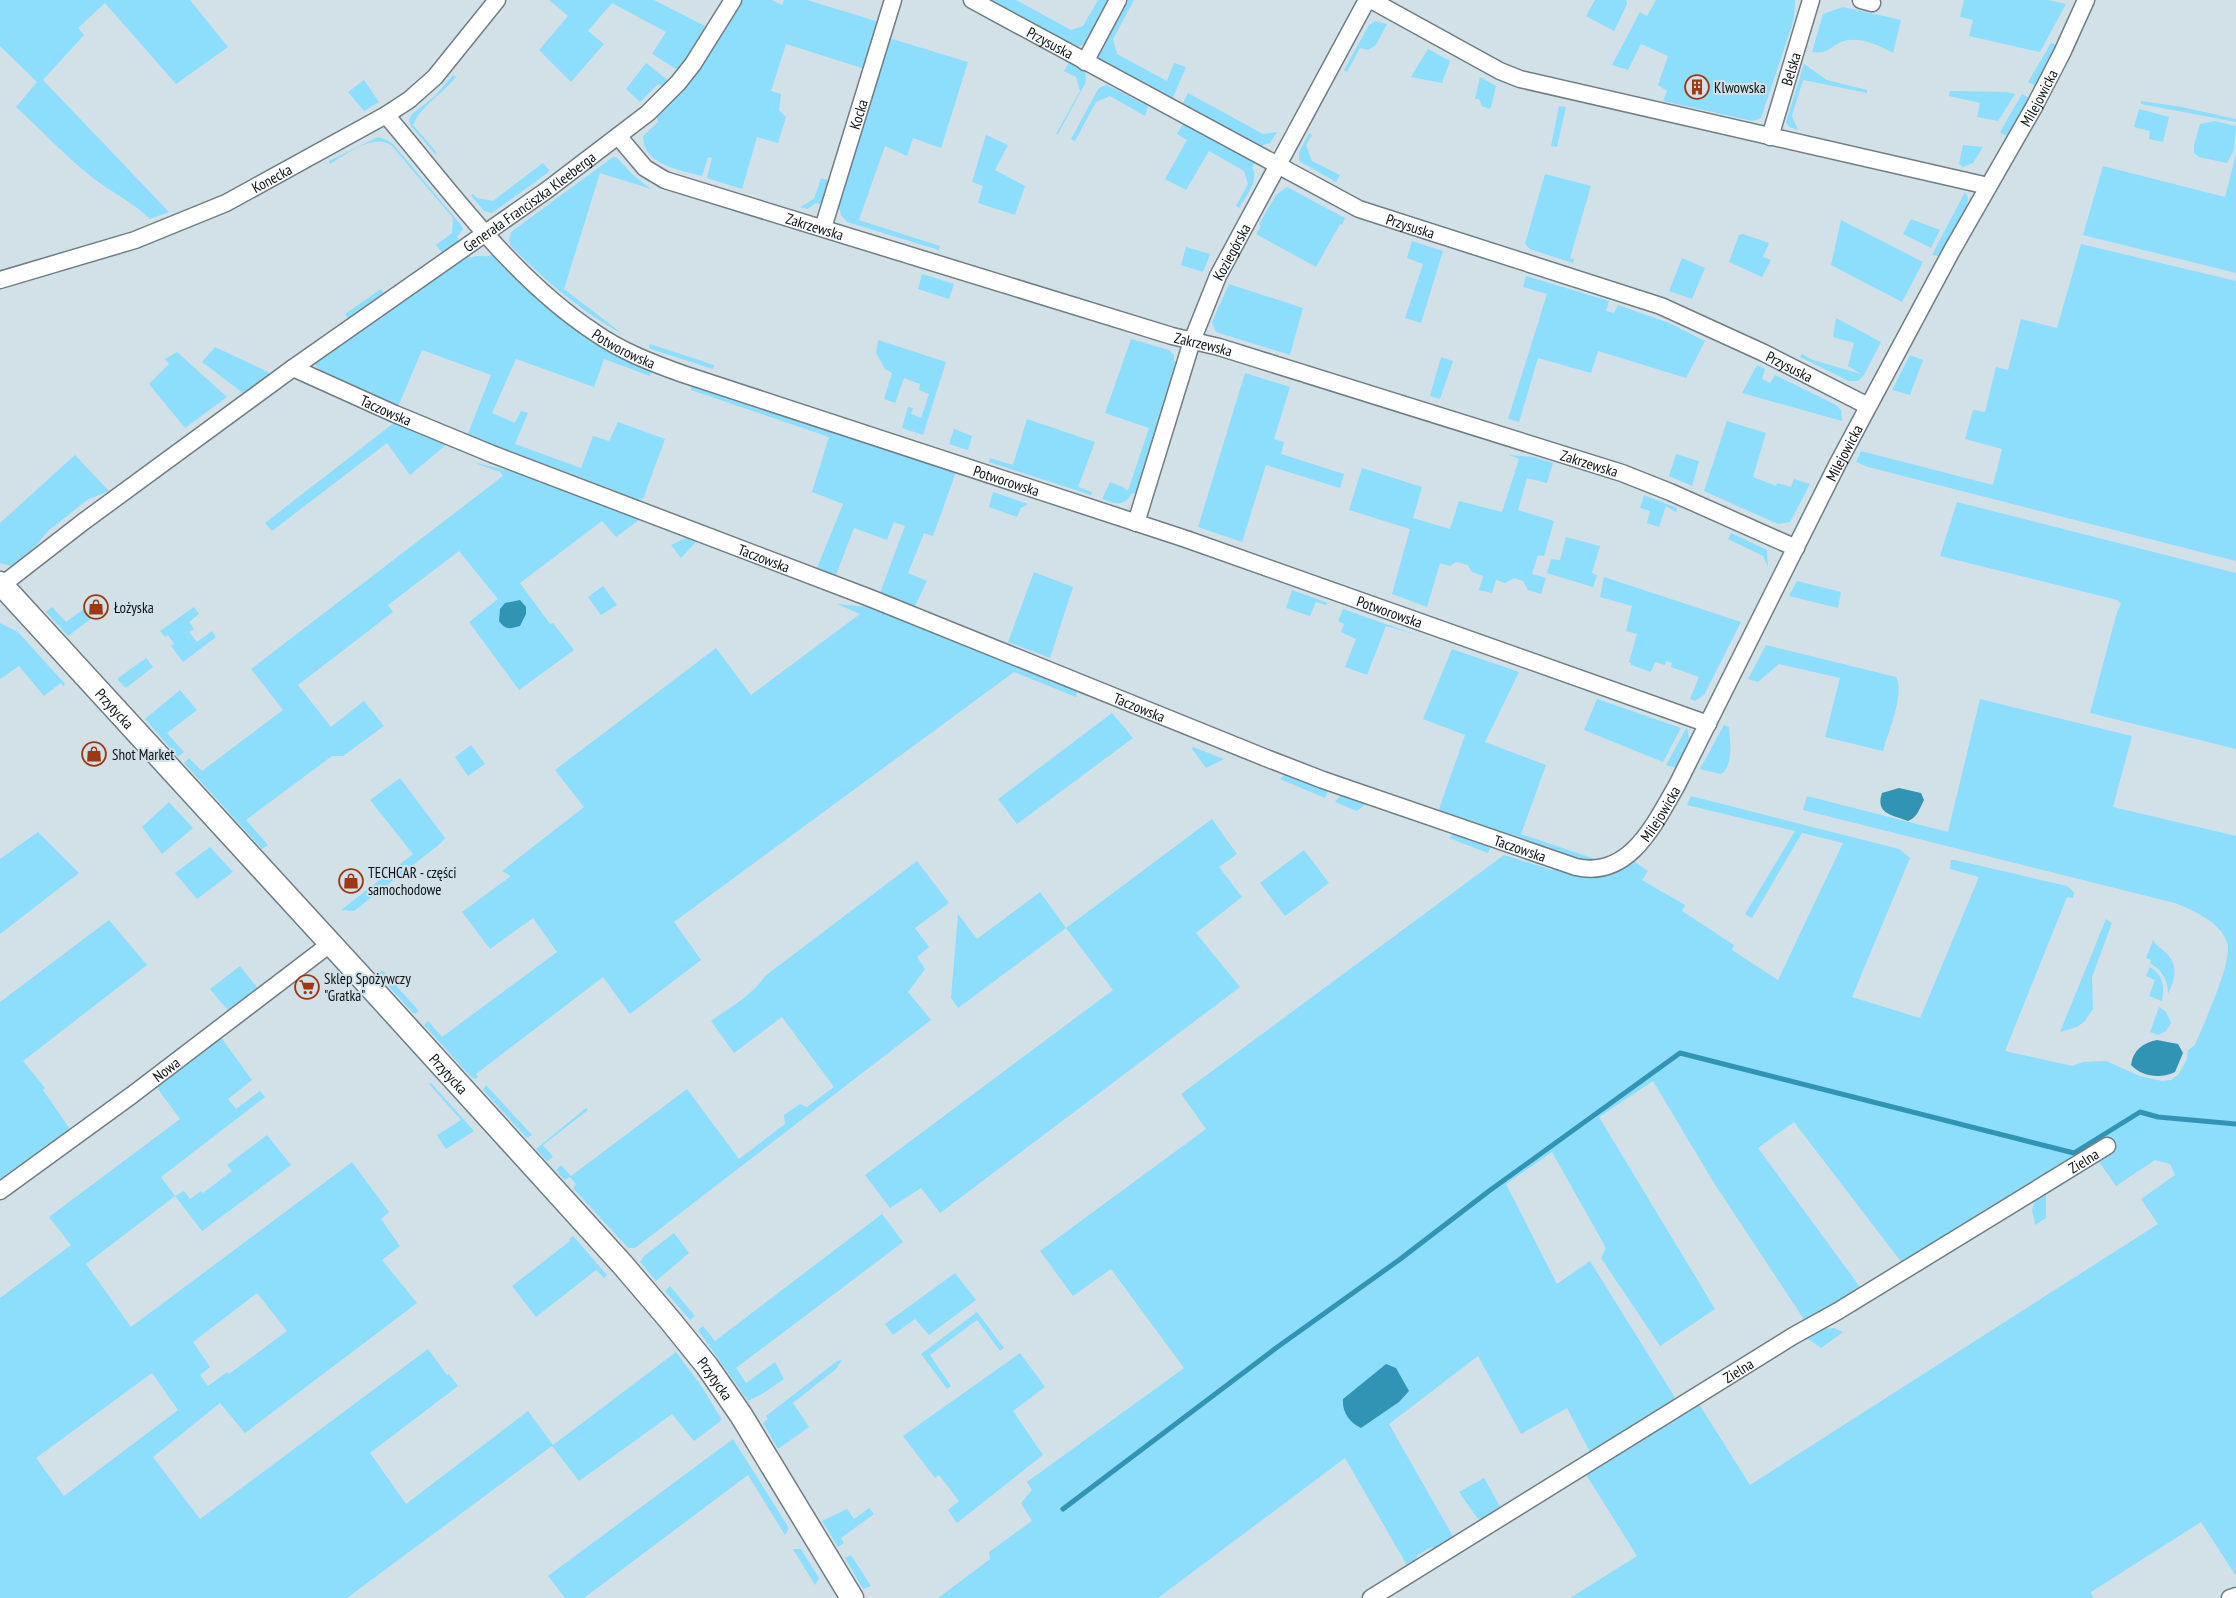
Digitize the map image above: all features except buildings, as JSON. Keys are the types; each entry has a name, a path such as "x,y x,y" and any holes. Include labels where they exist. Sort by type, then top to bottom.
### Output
{"main road":[{"name":"Przytycka","path":"3,591 330,944 616,1257 702,1359 770,1461 852,1598"}],"street":[{"name":"Konecka","path":"0,280 135,240 226,204 386,115 420,92 435,77 497,0"},
{"name":"Generała Franciszka Kleeberga","path":"293,368 486,234 648,113 678,83 707,42 733,0"},
{"name":"Kocka","path":"823,228 893,0"},
{"name":"Przysuska","path":"972,0 1345,203 1383,219 1605,287 1669,309 1764,353 1868,406"},
{"path":"1084,62 1118,0"},
{"name":"Koziegórska","path":"1136,523 1192,341 1218,276 1276,165 1367,0"},
{"path":"1371,0 1500,71 1520,79 1988,186"},
{"name":"Belska","path":"1770,137 1811,0"},
{"name":"Milejowicka","path":"1576,867 1599,870 1613,866 1637,846 1665,805 1708,724 1868,406 1988,186 2048,81 2086,0"},
{"name":"Potworowska","path":"386,115 486,234 541,291 595,333 633,355 683,374 1136,523 1708,724"},
{"name":"Zakrzewska","path":"618,136 637,160 654,175 1192,341 1219,347 1622,473 1670,492 1796,548"},
{"path":"3,591 83,522 293,368"},
{"name":"Taczowska","path":"293,368 379,408 492,454 870,598 1266,758 1323,780 1576,867"},
{"name":"Nowa","path":"0,1192 132,1095 330,944"},
{"name":"Zielna","path":"1371,1598 1793,1336 1838,1311 2107,1146"},
{"path":"2230,1598 2236,1596"}],"shaded area":[{"path":"0,0 190,0 228,47 176,84 105,3 78,28 84,35 43,80 169,212 150,219 83,170 16,107 37,82 0,46"},
{"path":"549,0 654,0 707,27 690,56 678,70 652,54 666,32 612,3 588,31 604,44 571,82 539,50 568,16"},
{"path":"741,0 772,0 782,5 784,0 807,0 879,22 865,69 786,44 771,91 781,94 779,110 786,117 778,143 757,137 742,189 707,178 712,158 708,157 702,176 664,165 649,154 643,136 658,122 656,115"},
{"path":"986,0 1016,0 1071,30 1083,26 1098,0 1110,0 1085,44 1076,48"},
{"path":"1128,0 1134,0 1113,39 1117,54 1167,81 1174,63 1186,67 1171,102 1098,61 1098,54"},
{"path":"1595,0 1626,0 1627,4 1614,31 1586,16"},
{"path":"1656,0 1795,0 1794,19 1761,118 1753,121 1663,101 1667,91 1658,85 1668,56 1641,44 1628,70 1612,65 1640,12 1647,16"},
{"path":"1964,0 2048,0 2066,4 2040,52 1969,36 1973,20 1960,17"},
{"path":"1843,7 1901,20 1893,53 1875,44 1861,40 1847,40 1825,51 1812,52 1823,14"},
{"path":"1375,21 1387,24 1376,45 1368,50 1360,48 1347,72 1344,70 1369,25"},
{"path":"889,38 968,62 941,148 913,138 907,156 885,146 859,220 940,246 939,250 847,222 841,215 840,210 836,209"},
{"path":"2051,43 2057,45 2037,84 2034,85 2028,82"},
{"path":"1428,49 1450,61 1442,83 1411,77"},
{"path":"1069,62 1085,72 1086,82 1058,134 1056,134 1080,91 1076,77 1064,71"},
{"path":"646,63 669,81 664,87 658,84 640,102 626,89"},
{"path":"1804,64 1827,80 1867,90 1867,93 1803,80 1792,116 1798,130 1789,127 1786,122"},
{"path":"453,75 456,77 421,111 413,125 437,153 435,154 411,126 409,120 412,114 435,96"},
{"path":"1480,77 1496,86 1489,109 1482,106 1479,99 1475,99"},
{"path":"364,80 379,102 364,111 348,92"},
{"path":"1107,85 1148,106 1145,116 1110,96 1096,102 1075,141 1071,139 1097,91 1100,87"},
{"path":"1950,91 2007,92 2015,94 1998,121 1977,117 1980,103 1949,96"},
{"path":"1188,93 1263,134 1277,132 1270,143 1263,145 1260,150 1181,107"},
{"path":"2022,94 2029,98 2009,135 2004,135 2000,132"},
{"path":"2141,101 2182,107 2236,119 2236,122 2141,104"},
{"path":"1559,106 1566,107 1557,147 1551,146"},
{"path":"2139,109 2169,117 2163,142 2149,139 2150,131 2134,127"},
{"path":"2215,121 2236,126 2234,150 2227,163 2199,157 2194,153 2194,145 2200,124"},
{"path":"1183,124 1255,163 1252,167 1254,172 1253,183 1239,208 1236,206 1248,184 1244,171 1209,151 1186,190 1165,179 1187,140 1177,134"},
{"path":"1309,133 1312,135 1306,145 1312,161 1340,175 1336,182 1299,161 1299,152"},
{"path":"986,135 1008,145 995,170 1025,186 1015,215 978,203 983,186 972,182"},
{"path":"378,137 393,144 461,225 463,229 457,237 461,243 444,255 436,245 452,233 453,218 392,146 385,142 369,143 352,150 330,164 329,161"},
{"path":"1963,145 1983,147 1973,163 1963,167 1959,164"},
{"path":"2236,154 2236,273 2083,235 2103,166 2225,197"},
{"path":"613,157 617,158 633,175 651,189 600,173 564,289 624,335 593,316 551,284 512,247 509,241 511,232"},
{"path":"543,163 550,171 492,213 484,211 471,196 473,194 477,198 493,201"},
{"path":"1545,174 1591,186 1570,258 1574,259 1573,263 1530,249 1525,244"},
{"path":"821,178 831,181 823,205 816,203 807,209 800,207 814,199"},
{"path":"1287,187 1345,218 1316,267 1256,234 1261,226 1259,224 1276,195"},
{"path":"1965,192 1968,198 1967,206 1939,256 1932,255"},
{"path":"1911,219 1940,230 1931,248 1903,234"},
{"path":"1841,220 1923,262 1902,302 1831,265"},
{"path":"1743,234 1769,243 1763,257 1771,260 1762,277 1729,262 1739,235"},
{"path":"1412,241 1443,251 1421,323 1405,318 1423,264 1407,258"},
{"path":"2081,244 2236,281 2236,561 1868,467 1856,462 1861,451 1993,485 2002,449 1965,439 1973,410 1985,412 1996,367 2008,370 2021,319 2057,328"},
{"path":"1186,247 1210,254 1203,272 1181,265"},
{"path":"467,254 471,258 492,255 528,291 568,324 596,343 652,370 650,376 604,359 594,387 516,359 492,413 515,423 521,411 528,413 515,444 581,468 593,436 609,441 618,422 665,439 643,499 637,500 467,436 491,375 422,350 397,409 341,384 312,362"},
{"path":"1682,258 1705,268 1692,299 1669,291"},
{"path":"922,274 954,284 949,299 918,289"},
{"path":"1526,276 1609,301 1606,311 1614,313 1618,305 1669,323 1705,341 1686,378 1598,351 1591,373 1538,358 1519,422 1508,419 1547,294 1523,287"},
{"path":"1229,284 1303,308 1290,355 1216,332 1212,322"},
{"path":"381,289 386,296 350,321 345,314"},
{"path":"1836,318 1881,342 1864,375 1858,381 1849,381 1800,357 1802,354 1813,360 1861,374 1848,366 1854,343 1833,337"},
{"path":"1131,339 1169,350 1174,355 1174,361 1178,363 1137,494 1132,493 1126,501 1116,503 1102,499 1110,482 1128,491 1149,428 1105,413"},
{"path":"878,340 946,362 923,435 902,428 908,407 913,408 911,414 921,418 929,394 919,390 920,384 904,378 895,403 884,399 892,373 885,369 876,353"},
{"path":"650,344 714,365 713,369 649,348"},
{"path":"215,347 270,374 243,393 202,362"},
{"path":"177,352 227,397 185,428 149,384 169,364 165,359"},
{"path":"1910,355 1923,360 1910,395 1892,390"},
{"path":"1441,357 1453,361 1440,399 1430,396"},
{"path":"1757,365 1765,369 1762,379 1770,383 1775,375 1836,405 1841,410 1842,421 1742,393"},
{"path":"1245,373 1290,387 1274,439 1284,442 1281,454 1344,474 1340,488 1266,465 1242,542 1198,527"},
{"path":"692,384 956,472 933,536 924,533 908,573 927,581 915,606 880,593 905,526 894,522 887,540 854,528 836,575 817,568 843,504 812,492 829,437 691,390"},
{"path":"1027,419 1095,442 1078,487 1092,492 1091,495 989,462 990,458 1013,465"},
{"path":"1727,421 1766,433 1753,477 1776,486 1777,483 1791,487 1794,479 1810,484 1790,522 1778,524 1704,491"},
{"path":"395,422 447,444 410,475 387,443 272,531 265,523"},
{"path":"954,429 972,436 968,450 949,444"},
{"path":"1676,454 1699,461 1692,486 1669,476"},
{"path":"75,455 109,491 87,500 48,531 35,547 11,566 0,563 0,523"},
{"path":"1509,455 1534,457 1553,463 1547,483 1527,478 1518,510 1554,521 1544,556 1538,555 1532,574 1546,578 1541,594 1528,590 1523,581 1514,578 1505,583 1496,580 1492,593 1479,590 1483,576 1472,572 1468,565 1456,562 1450,566 1440,563 1427,607 1392,594 1410,529 1349,510 1362,468 1422,487 1413,518 1450,529 1459,501 1502,512 1519,459"},
{"path":"472,462 519,473 579,494 639,520 616,537 602,521 520,583 550,624 553,623 574,650 519,690 469,622 498,599 459,551 388,605 393,612 298,685 331,727 364,701 384,726 343,756 332,756 246,820 268,845 262,849 184,763 189,758 202,771 283,710 251,669 503,476 500,472"},
{"path":"993,492 1028,504 1021,508 1017,517 989,507"},
{"path":"1644,495 1677,508 1676,512 1666,506 1659,527 1647,523 1650,511 1640,508"},
{"path":"1957,502 2236,573 2236,749 2090,713 2117,612 2121,604 2117,600 1940,556"},
{"path":"1731,533 1767,550 1768,567 1763,556 1728,539"},
{"path":"1566,537 1600,546 1592,573 1597,575 1593,587 1547,573 1551,559 1560,560"},
{"path":"686,538 696,542 681,558 671,545"},
{"path":"1034,572 1073,587 1050,658 1008,642"},
{"path":"1604,577 1741,622 1704,695 1695,701 1690,699 1699,677 1671,667 1672,663 1666,661 1665,665 1655,662 1651,672 1631,665 1629,662 1637,634 1626,631 1632,606 1600,597"},
{"path":"1797,581 1841,592 1838,608 1789,596"},
{"path":"603,586 617,605 601,615 588,597"},
{"path":"1292,590 1328,603 1326,605 1316,602 1310,616 1286,608"},
{"path":"520,600 526,607 526,614 520,626 511,628 501,624 499,621 500,609 505,603"},
{"path":"837,604 869,607 1063,684 1077,692 1076,697 1014,672 674,922 701,960 630,1014 603,977 476,1074 478,1077 475,1079 471,1077 424,1025 428,1021 442,1037 557,952 533,918 490,949 462,912 511,876 502,871 584,807 555,770 716,648 751,695 860,614"},
{"path":"89,605 96,615 68,636 46,612 52,607 66,622"},
{"path":"194,607 199,614 189,622 194,629 189,632 197,642 212,631 216,637 183,662 171,646 174,644 168,635 165,637 160,631"},
{"path":"1343,609 1417,635 1386,626 1367,675 1345,667 1356,639 1341,632 1344,624 1338,621"},
{"path":"0,623 18,632 65,684 63,686 61,683 44,696 19,666 0,679"},
{"path":"1766,645 1896,677 1898,684 1897,703 1883,751 1825,737 1840,678 1779,664 1758,682 1748,679"},
{"path":"1452,649 1519,672 1485,742 1546,765 1521,834 1595,859 1572,858 1438,812 1465,735 1423,719"},
{"path":"146,658 153,667 126,688 117,679"},
{"path":"180,690 197,710 167,733 184,752 178,757 145,719"},
{"path":"1597,699 1681,728 1663,762 1584,730"},
{"path":"1980,699 2132,736 2113,807 2236,836 2236,1576 2201,1522 2091,1592 2093,1598 1570,1598 1637,1556 1585,1473 1699,1404 1750,1485 2158,1224 2141,1199 2175,1175 2170,1164 2155,1160 2116,1186 2099,1162 2046,1195 2046,1218 2035,1225 2032,1210 2037,1196 2117,1146 2113,1138 1986,1209 1907,1262 1902,1263 1794,1122 1758,1148 1863,1291 1807,1324 1714,1183 1653,1081 1599,1117 1715,1309 1660,1346 1601,1258 1606,1248 1552,1152 1506,1184 1557,1284 1590,1261 1676,1402 1592,1456 1567,1408 1521,1434 1478,1356 1389,1424 1455,1540 1437,1550 1432,1547 1417,1555 1416,1562 1408,1567 1345,1458 1158,1598 938,1598 990,1559 989,1552 1032,1521 1021,1503 1032,1490 1027,1482 1184,1368 1111,1269 1073,1296 1040,1251 1206,1129 1181,1094 1504,855 1552,870 1554,868 1612,873 1635,862 1648,871 1642,880 1685,905 1682,911 1734,945 1732,950 1778,980 1843,843 1802,833 1752,918 1745,914 1795,831 1687,805 1691,796 1899,849 1910,858 1852,997 1920,1018 1979,877 1950,869 1951,860 2067,886 2074,892 2073,898 2067,897 2005,1051 2072,1066 2083,1062 2106,1061 2140,1076 2162,1081 2171,1080 2178,1075 2187,1059 2188,1050 2195,1045 2217,993 2226,963 2227,942 2218,928 2205,918 2175,903 1803,810 1807,796 1948,832"},
{"path":"1112,713 1133,738 1017,824 998,799"},
{"path":"1724,725 1729,727 1730,759 1728,765 1721,774 1700,769"},
{"path":"1687,727 1689,739 1676,768 1666,765"},
{"path":"471,745 485,764 468,776 455,757"},
{"path":"1193,747 1224,759 1206,768 1192,749"},
{"path":"1286,773 1326,787 1328,791 1325,798 1280,779"},
{"path":"400,778 445,838 354,911 341,910 413,854 370,800"},
{"path":"1899,788 1921,793 1924,800 1916,815 1908,821 1886,813 1881,805 1882,793"},
{"path":"1341,795 1400,812 1397,816 1367,803 1357,811 1335,802"},
{"path":"169,802 193,828 162,854 142,827"},
{"path":"1212,819 1237,854 1219,867 1242,897 1196,933 1240,987 940,1213 921,1188 890,1208 865,1175 1113,990 1066,928"},
{"path":"38,832 79,873 0,934 0,859"},
{"path":"1454,833 1487,843 1491,847 1488,853 1449,838"},
{"path":"210,847 233,872 197,899 175,873"},
{"path":"1304,850 1329,883 1285,916 1260,883"},
{"path":"917,861 949,903 915,928 929,947 917,957 925,969 908,992 931,1020 635,1248 628,1248 573,1188 576,1184 570,1177 564,1180 556,1170 561,1165 571,1176 687,1089 739,1159 785,1124 784,1115 800,1104 807,1107 834,1087 782,1017 734,1053 711,1021 747,995 765,976"},
{"path":"1040,892 1066,928 958,1008 951,998 958,914 977,939"},
{"path":"2106,919 2112,923 2092,977 2093,1009 2084,1022 2077,1027 2060,1032"},
{"path":"109,920 147,965 23,1061 45,1088 43,1090 72,1132 0,1185 0,1002"},
{"path":"2153,940 2168,955 2173,964 2174,979 2168,994 2164,976 2150,963 2151,960 2146,958"},
{"path":"240,966 259,990 230,1013 210,989"},
{"path":"2150,967 2158,974 2162,981 2162,1001 2149,996 2155,980 2146,976"},
{"path":"382,970 419,1011 414,1014 378,975"},
{"path":"2159,1007 2166,1012 2171,1023 2166,1031 2158,1035 2150,1032"},
{"path":"220,1036 252,1080 228,1099 236,1109 260,1091 265,1097 161,1177 175,1196 86,1264 131,1327 352,1162 389,1212 381,1219 400,1246 382,1260 417,1303 245,1433 220,1403 153,1457 200,1519 428,1349 447,1375 449,1374 458,1386 370,1453 406,1504 528,1411 553,1445 676,1352 702,1387 722,1420 694,1441 672,1414 579,1481 552,1446 347,1598 0,1598 0,1298 71,1245 49,1217 180,1119 155,1085","holes":["257,1293 287,1331 229,1374 227,1372 208,1386 200,1375 210,1367 193,1342","152,1373 178,1410 64,1496 36,1458"]},
{"path":"2157,1040 2178,1044 2183,1053 2175,1072 2164,1076 2152,1076 2135,1069 2131,1065 2136,1051 2147,1043"},
{"path":"431,1083 474,1131 446,1149 437,1135 461,1120 429,1084"},
{"path":"486,1085 532,1135 527,1138 483,1090"},
{"path":"586,1108 588,1110 543,1145 553,1157 547,1161 536,1149"},
{"path":"267,1135 291,1165 202,1231 175,1196 184,1191 190,1199 201,1191 203,1193 232,1171 227,1165"},
{"path":"882,1214 903,1242 736,1368 746,1383 775,1362 784,1379 748,1401 698,1330 703,1326 715,1341"},
{"path":"674,1233 689,1253 656,1281 640,1262 644,1256"},
{"path":"573,1236 607,1275 604,1278 596,1270 536,1317 512,1286 570,1241 569,1239"},
{"path":"955,1273 976,1300 929,1335 915,1319 893,1335 885,1324"},
{"path":"670,1286 695,1316 690,1320 665,1291"},
{"path":"977,1312 1004,1348 1000,1351 977,1320 930,1355 951,1386 947,1389 921,1354"},
{"path":"1834,1328 1843,1332 1821,1348 1808,1339 1807,1334"},
{"path":"1020,1353 1045,1387 1013,1411 1043,1455 957,1523 948,1510 959,1501 939,1475 935,1478 903,1436"},
{"path":"842,1360 836,1369 793,1403 809,1427 778,1449 763,1423 768,1419 766,1416 837,1361"},
{"path":"1386,1364 1396,1368 1409,1391 1399,1402 1361,1428 1347,1416 1343,1399"},
{"path":"733,1439 789,1528 785,1535 748,1475 584,1598 565,1598 548,1576"},
{"path":"1484,1478 1502,1510 1483,1521 1481,1518 1478,1519 1459,1492"},
{"path":"869,1508 874,1514 841,1538 844,1543 838,1547 822,1521 847,1509 854,1519"},
{"path":"793,1549 801,1549 819,1578 815,1585"},
{"path":"851,1555 871,1586 863,1589 845,1558"}],"waterway":[{"path":"1063,1509 1276,1348 1680,1053 2074,1153 2140,1112 2158,1117 2236,1124"}],"place":[{"name":"Klwowska","path":"1697,87"},
{"name":"Łożyska","path":"96,607"},
{"name":"Shot Market","path":"94,754"},
{"name":"TECHCAR - części samochodowe","path":"351,881"},
{"name":"Sklep Spożywczy \"Gratka\"","path":"307,987"}]}
